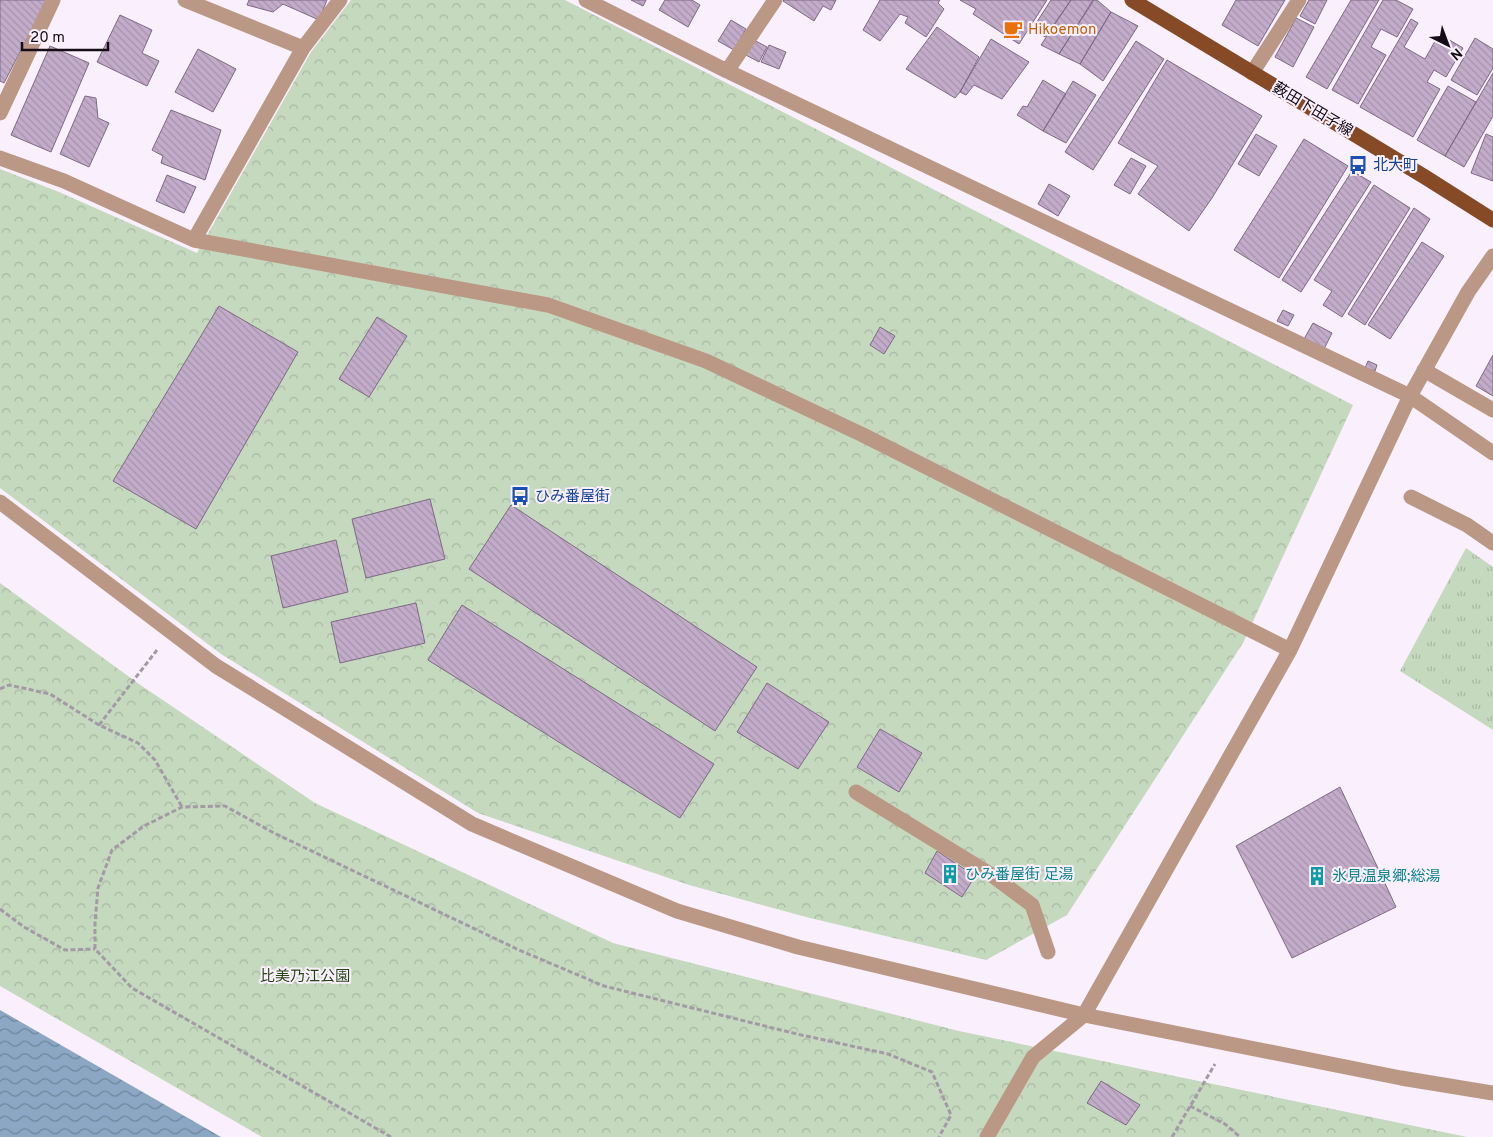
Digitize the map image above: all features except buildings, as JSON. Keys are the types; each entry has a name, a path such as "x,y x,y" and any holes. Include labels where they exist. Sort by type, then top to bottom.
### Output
{"main road":[{"name":"薮田下田子線","path":"1132,0 1493,220"}],"street":[{"path":"0,112 53,0"},
{"path":"185,0 303,48"},
{"path":"194,240 303,48 340,0"},
{"path":"586,0 727,71 1410,396 1493,453"},
{"path":"727,71 775,0"},
{"path":"1252,73 1298,0"},
{"path":"0,158 64,181 194,240 548,305 706,361 863,435 1290,650"},
{"path":"986,1137 1033,1057 1084,1016 1290,650 1410,396 1468,292 1493,256"},
{"path":"1424,370 1493,410"},
{"path":"1411,497 1467,525 1493,543"},
{"path":"0,502 216,666 472,824 677,911 798,947 1084,1016 1401,1078 1493,1093"},
{"path":"856,792 993,876 1032,905 1048,952"}],"path":[{"path":"99,725 172,632"},
{"path":"0,689 9,685 50,694 99,725 138,743 155,760 182,807"},
{"path":"391,1137 132,988 95,949 98,888 112,850 144,826 182,807 225,806 274,833 510,946 604,986 797,1034 888,1054 932,1072 951,1115 939,1137"},
{"path":"0,909 24,926 65,950 95,949"},
{"path":"1172,1137 1227,1043"},
{"path":"1190,1106 1225,1124 1240,1137"}],"green space":[{"path":"351,0 565,0 1353,405 1243,643 1067,915 986,960 806,917 689,885 478,813 221,654 0,488 0,169 59,192 197,253 311,52"},
{"path":"1466,548 1493,567 1493,730 1400,671"},
{"name":"比美乃江公園","path":"0,583 139,684 315,803 613,943 959,1031 1467,1137 262,1137 0,986"}],"water":[{"path":"0,1010 221,1137 0,1137"}],"place":[{"name":"Hikoemon","path":"1013,29"},
{"name":"北大町","path":"1358,165"},
{"name":"ひみ番屋街","path":"520,496"},
{"name":"ひみ番屋街 足湯","path":"950,874"},
{"name":"氷見温泉郷;総湯","path":"1317,876"}]}
